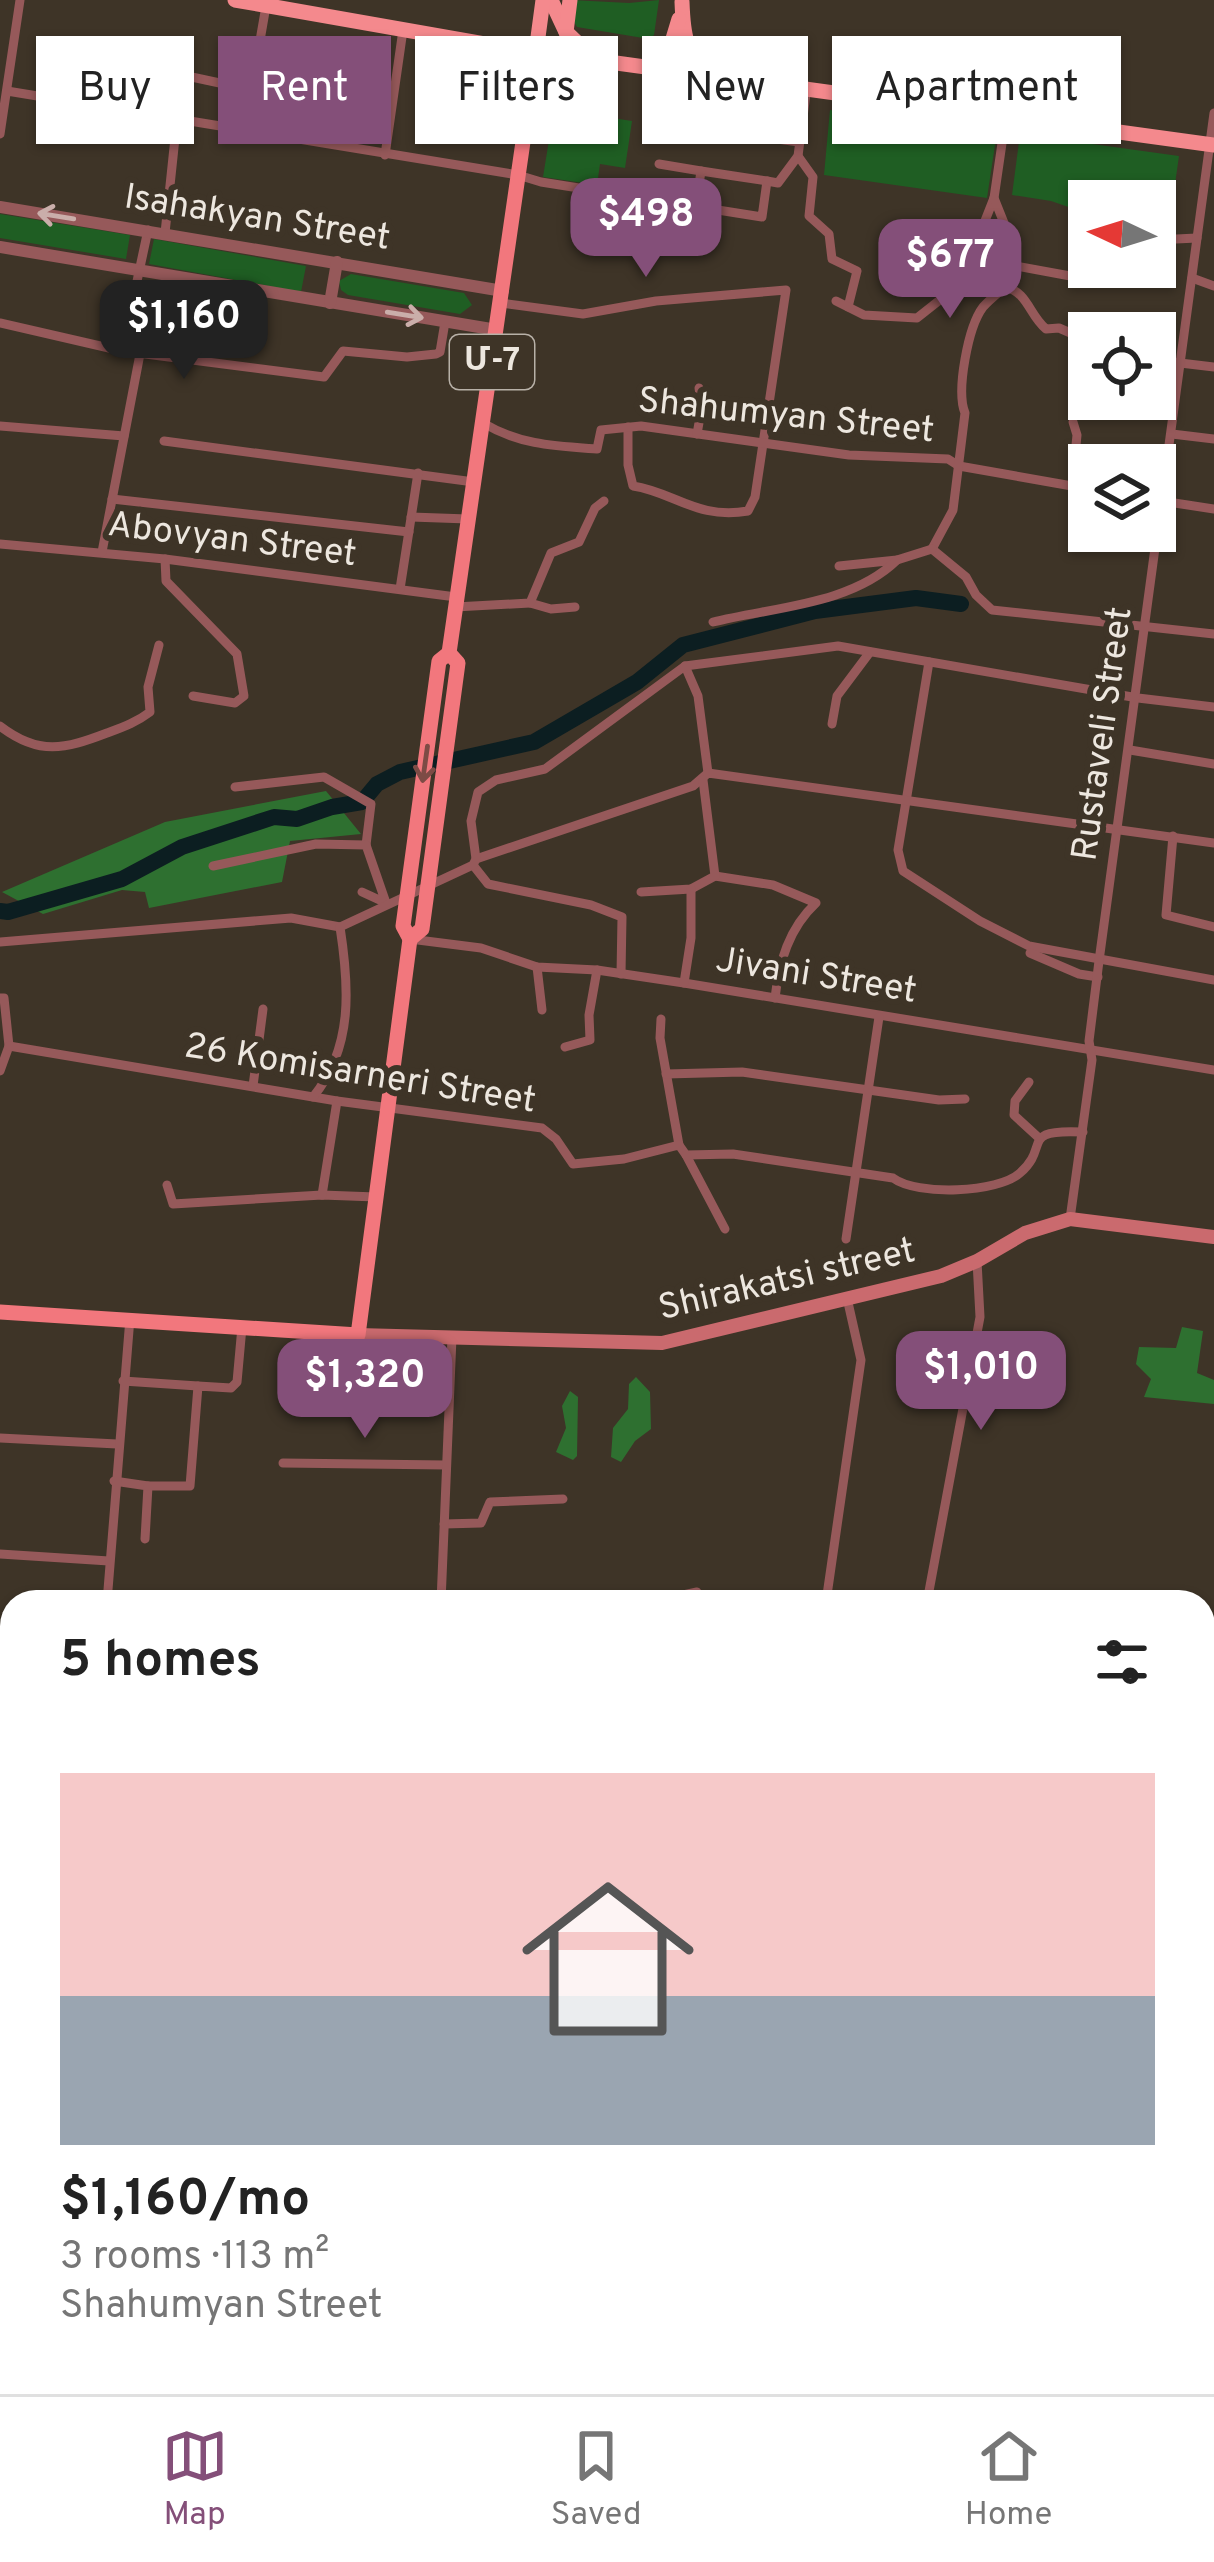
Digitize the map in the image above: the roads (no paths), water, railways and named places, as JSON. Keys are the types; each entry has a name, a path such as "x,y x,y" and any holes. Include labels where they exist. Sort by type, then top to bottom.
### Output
{"highway":[{"path":"236,0 440,36"},
{"path":"547,0 570,36"},
{"path":"539,36 547,0"},
{"path":"566,32 570,0"},
{"path":"675,36 682,1"},
{"path":"682,1 685,36"},
{"path":"1121,132 1212,145"}],"main road":[{"name":"Մ-7","path":"358,1335 410,940 422,929 458,663 449,653 523,144"},
{"name":"Shirakatsi street","path":"0,1312 358,1335 662,1343 941,1276 1025,1233 1070,1219 1214,1237"}],"street":[{"path":"0,134 20,0"},
{"path":"261,36 266,6"},
{"path":"385,155 404,30"},
{"path":"5,85 36,91"},
{"name":"Rustaveli Street","path":"1170,444 1214,113"},
{"path":"194,122 762,217 767,181"},
{"path":"165,233 174,144"},
{"path":"659,164 778,183 797,157 800,144"},
{"path":"836,301 864,315 917,318 960,284 994,198 1002,144"},
{"path":"797,157 813,177 809,216 829,234 832,259 857,271 848,307"},
{"path":"696,206 701,171"},
{"path":"994,198 1006,228 1006,286"},
{"name":"Isahakyan Street","path":"0,207 337,262 502,297"},
{"path":"1199,225 1214,228"},
{"path":"122,351 148,230"},
{"path":"1176,239 1197,238"},
{"name":"Isahakyan Street","path":"0,247 497,330"},
{"path":"330,303 337,262"},
{"path":"1005,264 1068,276"},
{"path":"1192,278 1214,286"},
{"path":"1006,286 1023,295 1034,319 1046,329 1068,332"},
{"path":"839,566 897,560 932,549 952,510 970,333 982,308 1006,286"},
{"path":"502,297 583,314 656,301 787,290 755,497 748,511 723,515 691,509 649,487 632,486 628,427"},
{"path":"0,322 122,351 324,377 340,352 429,357 440,352 445,322"},
{"path":"102,552 140,354"},
{"path":"1176,362 1214,367"},
{"path":"697,434 702,406 699,388"},
{"path":"1073,422 1076,444"},
{"name":"Shahumyan Street","path":"483,424 511,440 597,449 601,430 628,427 849,454 948,459 959,466 1068,485"},
{"path":"0,426 124,436"},
{"path":"1172,434 1214,439"},
{"path":"164,441 474,482"},
{"path":"400,589 418,473"},
{"path":"112,499 409,532"},
{"path":"530,603 551,553 579,542 595,508 604,501"},
{"path":"1176,503 1214,509"},
{"path":"411,517 468,519"},
{"name":"Abovyan Street","path":"0,544 165,559 400,589 456,602 575,608"},
{"path":"932,549 966,577 992,610 1214,634"},
{"name":"Rustaveli Street","path":"1070,1219 1154,552"},
{"path":"165,559 166,580 237,654 244,679 244,696 235,703 193,696"},
{"path":"713,622 832,597 897,560"},
{"path":"0,726 47,748 66,748 138,722 150,712 148,687 159,646"},
{"path":"621,974 622,916 488,884 474,862 471,821 478,792 496,779 545,769 685,666 838,646 1214,707"},
{"path":"832,724 837,696 870,652"},
{"path":"929,662 899,864 910,878 1029,946 1214,980"},
{"path":"685,666 698,696 715,877"},
{"path":"1130,750 1214,764"},
{"path":"236,788 324,777 371,804 366,845 386,903"},
{"path":"0,942 291,918 340,927 474,862 706,777 908,799 1214,842"},
{"path":"1172,836 1166,915 1214,928"},
{"path":"213,866 316,844 366,845"},
{"path":"640,892 691,889 715,877 772,885 816,903 799,919 778,968 775,998"},
{"path":"684,983 691,938 691,889"},
{"path":"362,892 386,903"},
{"path":"313,1096 321,1087 346,1019 349,987 340,927"},
{"name":"Jivani Street","path":"410,940 481,948 537,967 684,983 1214,1070"},
{"path":"1030,953 1098,977"},
{"path":"537,967 542,1010"},
{"path":"565,1047 590,1040 597,970"},
{"path":"0,998 4,998 9,1046 0,1069"},
{"path":"253,1086 263,1010"},
{"path":"845,1239 879,1017"},
{"path":"661,1019 665,1074 682,1150 725,1229"},
{"name":"26 Komisarneri Street","path":"9,1046 337,1101 542,1128 573,1163 682,1150 734,1154 853,1172 943,1193 1010,1179 1022,1172 1040,1138"},
{"path":"665,1074 742,1072 939,1100 965,1099"},
{"path":"1029,1082 1015,1101 1014,1114 1040,1138 1054,1130 1083,1132"},
{"path":"322,1195 337,1101"},
{"path":"167,1185 173,1204 322,1195 376,1197"},
{"path":"929,1590 980,1317 977,1261"},
{"path":"828,1590 861,1360 848,1298"},
{"path":"108,1590 130,1318"},
{"path":"123,1382 231,1388 237,1382 242,1328"},
{"path":"441,1590 452,1337"},
{"path":"114,1481 190,1486 198,1386"},
{"path":"0,1438 117,1444"},
{"path":"283,1463 446,1465"},
{"path":"145,1539 148,1486"},
{"path":"444,1524 481,1523 490,1502 563,1499"},
{"path":"0,1554 109,1561"}],"waterway":[{"path":"0,911 122,879 182,847 274,817 297,819 362,802 377,784 400,772 534,742 637,682 683,645 815,611 916,598 961,604"}]}
